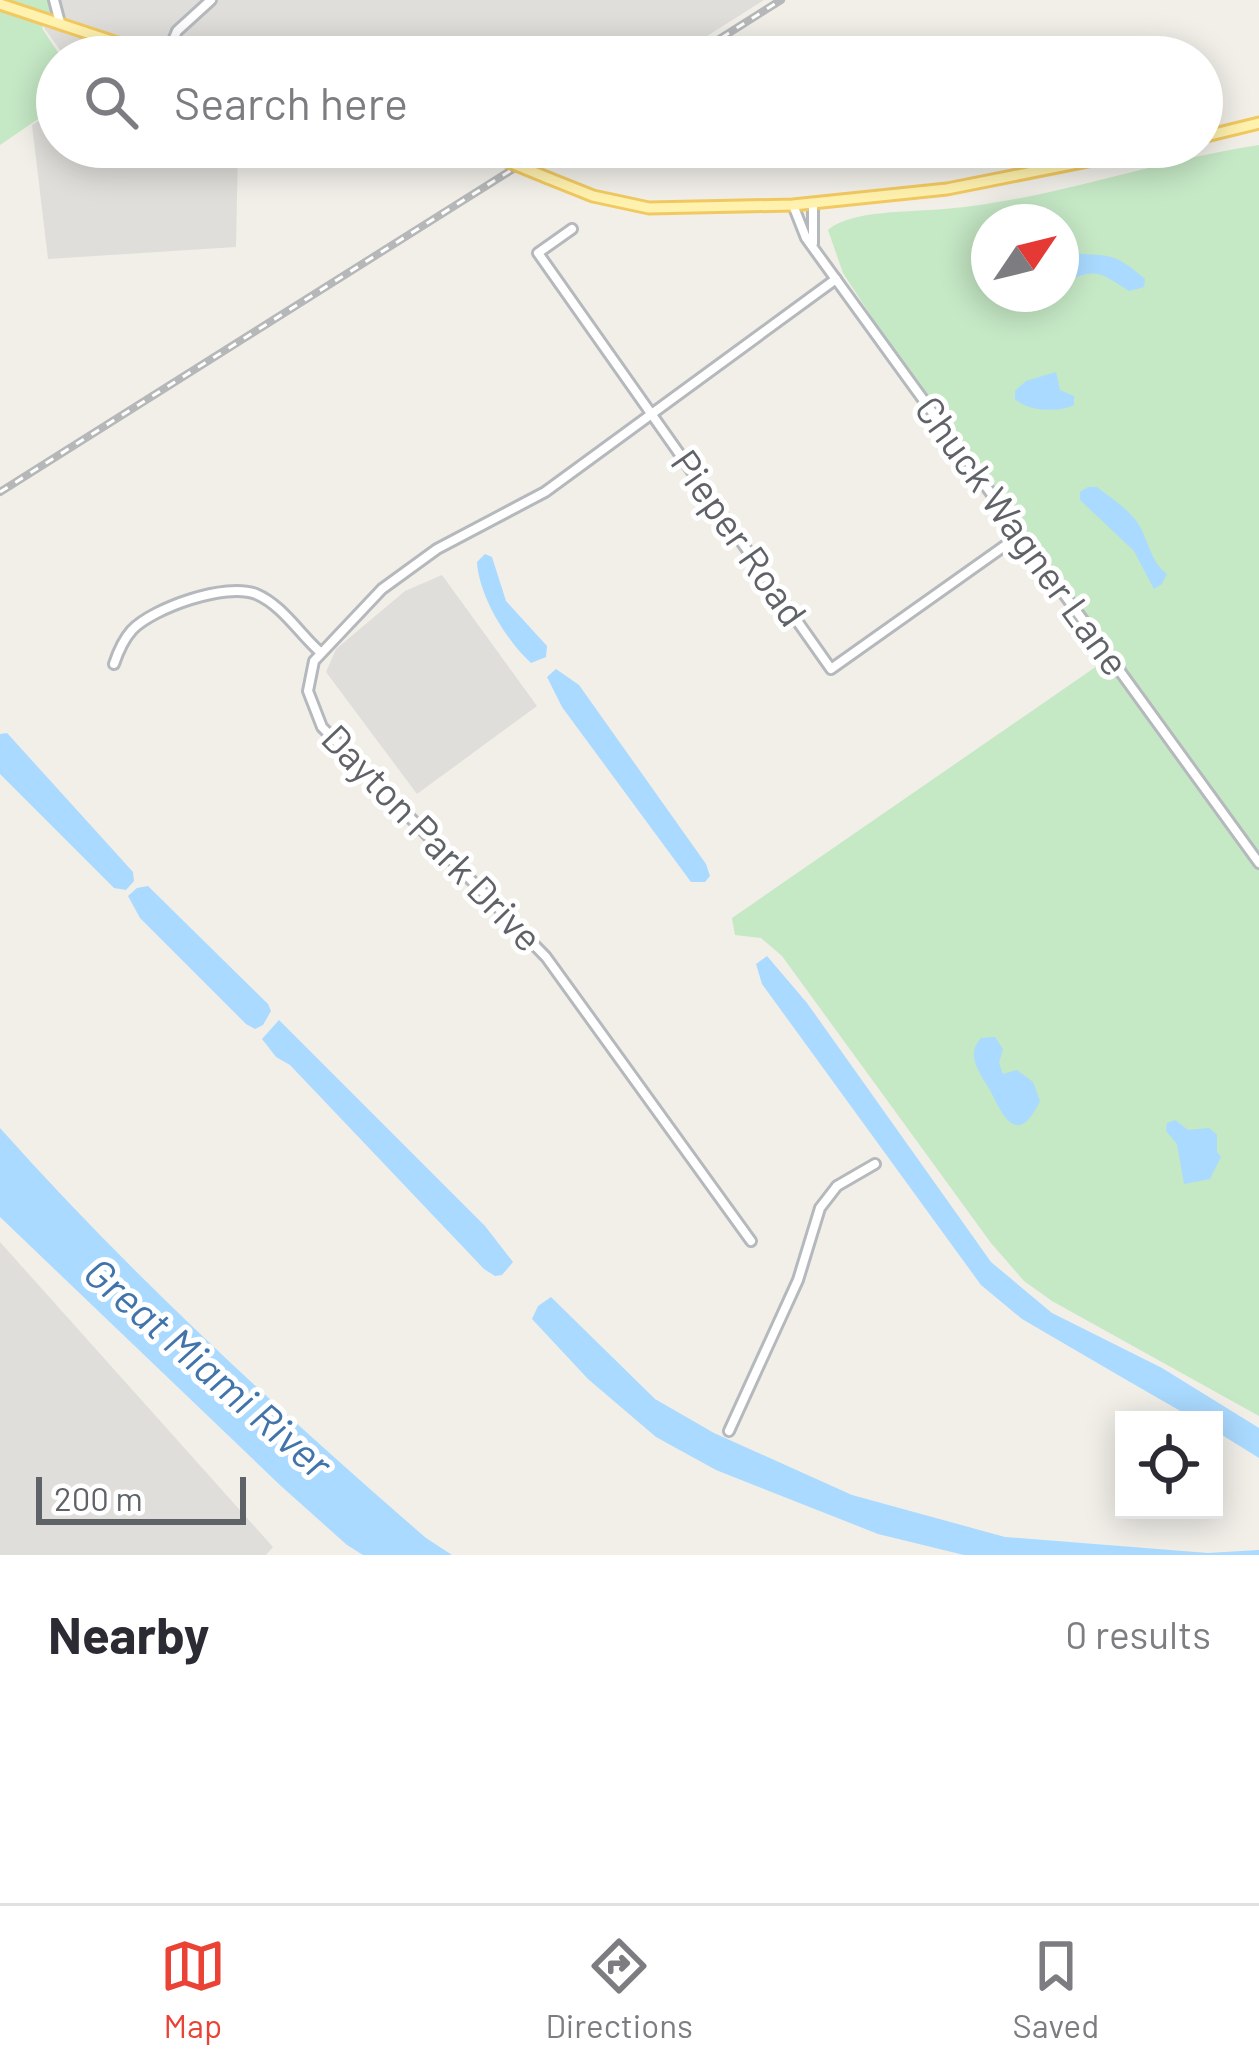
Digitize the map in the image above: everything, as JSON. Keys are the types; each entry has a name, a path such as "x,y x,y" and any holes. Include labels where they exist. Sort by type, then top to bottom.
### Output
{"main road":[{"path":"0,4 99,36"},
{"path":"1223,132 1259,124"},
{"path":"524,168 593,196 649,208 793,205 947,189 1052,168"}],"street":[{"path":"54,0 60,23"},
{"path":"174,36 211,0"},
{"path":"813,203 814,245"},
{"name":"Chuck Wagner Lane","path":"793,205 801,229 836,279 1259,863"},
{"name":"Pieper Road","path":"572,230 538,253 832,668 1020,535"},
{"path":"114,664 139,624 227,589 265,599 320,651 404,572 545,492 836,279"},
{"name":"Dayton Park Drive","path":"320,651 310,671 308,692 318,721 546,957 752,1241"},
{"path":"729,1431 798,1280 820,1208 837,1186 875,1164"}],"shaded area":[{"path":"55,0 764,0 707,36 50,36 44,28"},
{"path":"37,168 238,168 236,247 48,259"},
{"path":"442,575 537,706 417,794 326,672 336,649 405,591"},
{"path":"0,1242 273,1547 266,1555 0,1555"}],"green space":[{"path":"0,0 50,0 51,10 42,28 47,36 36,36 36,120 0,145"},
{"path":"1259,145 1259,1416 1024,1281 991,1243 782,956 761,938 735,935 732,918 1110,657 955,445 843,273 828,230 866,215 971,206 971,312 1079,312 1079,204 984,204 1149,168 1223,168 1223,151"}],"water":[{"path":"1079,253 1104,256 1132,268 1145,279 1144,287 1129,291 1096,274 1082,275"},
{"path":"1056,372 1060,390 1074,396 1074,405 1043,410 1015,399 1015,391 1026,381"},
{"path":"1097,487 1137,522 1167,574 1162,584 1154,589 1134,551 1080,500 1080,492"},
{"path":"485,554 492,557 506,601 547,646 546,657 531,663 495,617 479,575 477,562"},
{"path":"556,669 579,685 706,864 710,876 705,882 691,882 562,707 547,677"},
{"path":"7,733 133,872 134,881 126,890 114,888 0,774 0,734"},
{"path":"148,886 268,1004 271,1011 263,1025 255,1029 246,1024 140,918 128,896"},
{"path":"767,956 807,1003 991,1262 1052,1313 1162,1368 1259,1428 1259,1458 1223,1436 1223,1411 1180,1411 1022,1319 981,1285 762,984 756,964"},
{"path":"279,1020 485,1226 513,1262 502,1275 484,1269 290,1065 276,1057 262,1039"},
{"path":"995,1037 1003,1049 999,1063 1003,1074 1017,1070 1033,1082 1040,1101 1020,1125 1002,1113 975,1061 981,1038"},
{"path":"1175,1120 1188,1130 1209,1128 1217,1135 1221,1157 1210,1179 1184,1184 1177,1144 1166,1131 1167,1123"},
{"name":"Great Miami River","path":"0,1128 206,1340 426,1538 452,1555 363,1555 281,1486 0,1217"},
{"path":"551,1297 655,1399 714,1433 852,1495 1005,1537 1208,1553 1259,1550 1259,1555 964,1555 878,1534 716,1470 656,1437 588,1379 532,1319 538,1306"}],"railway":[{"path":"724,36 781,0"},
{"path":"0,492 515,168"}]}
